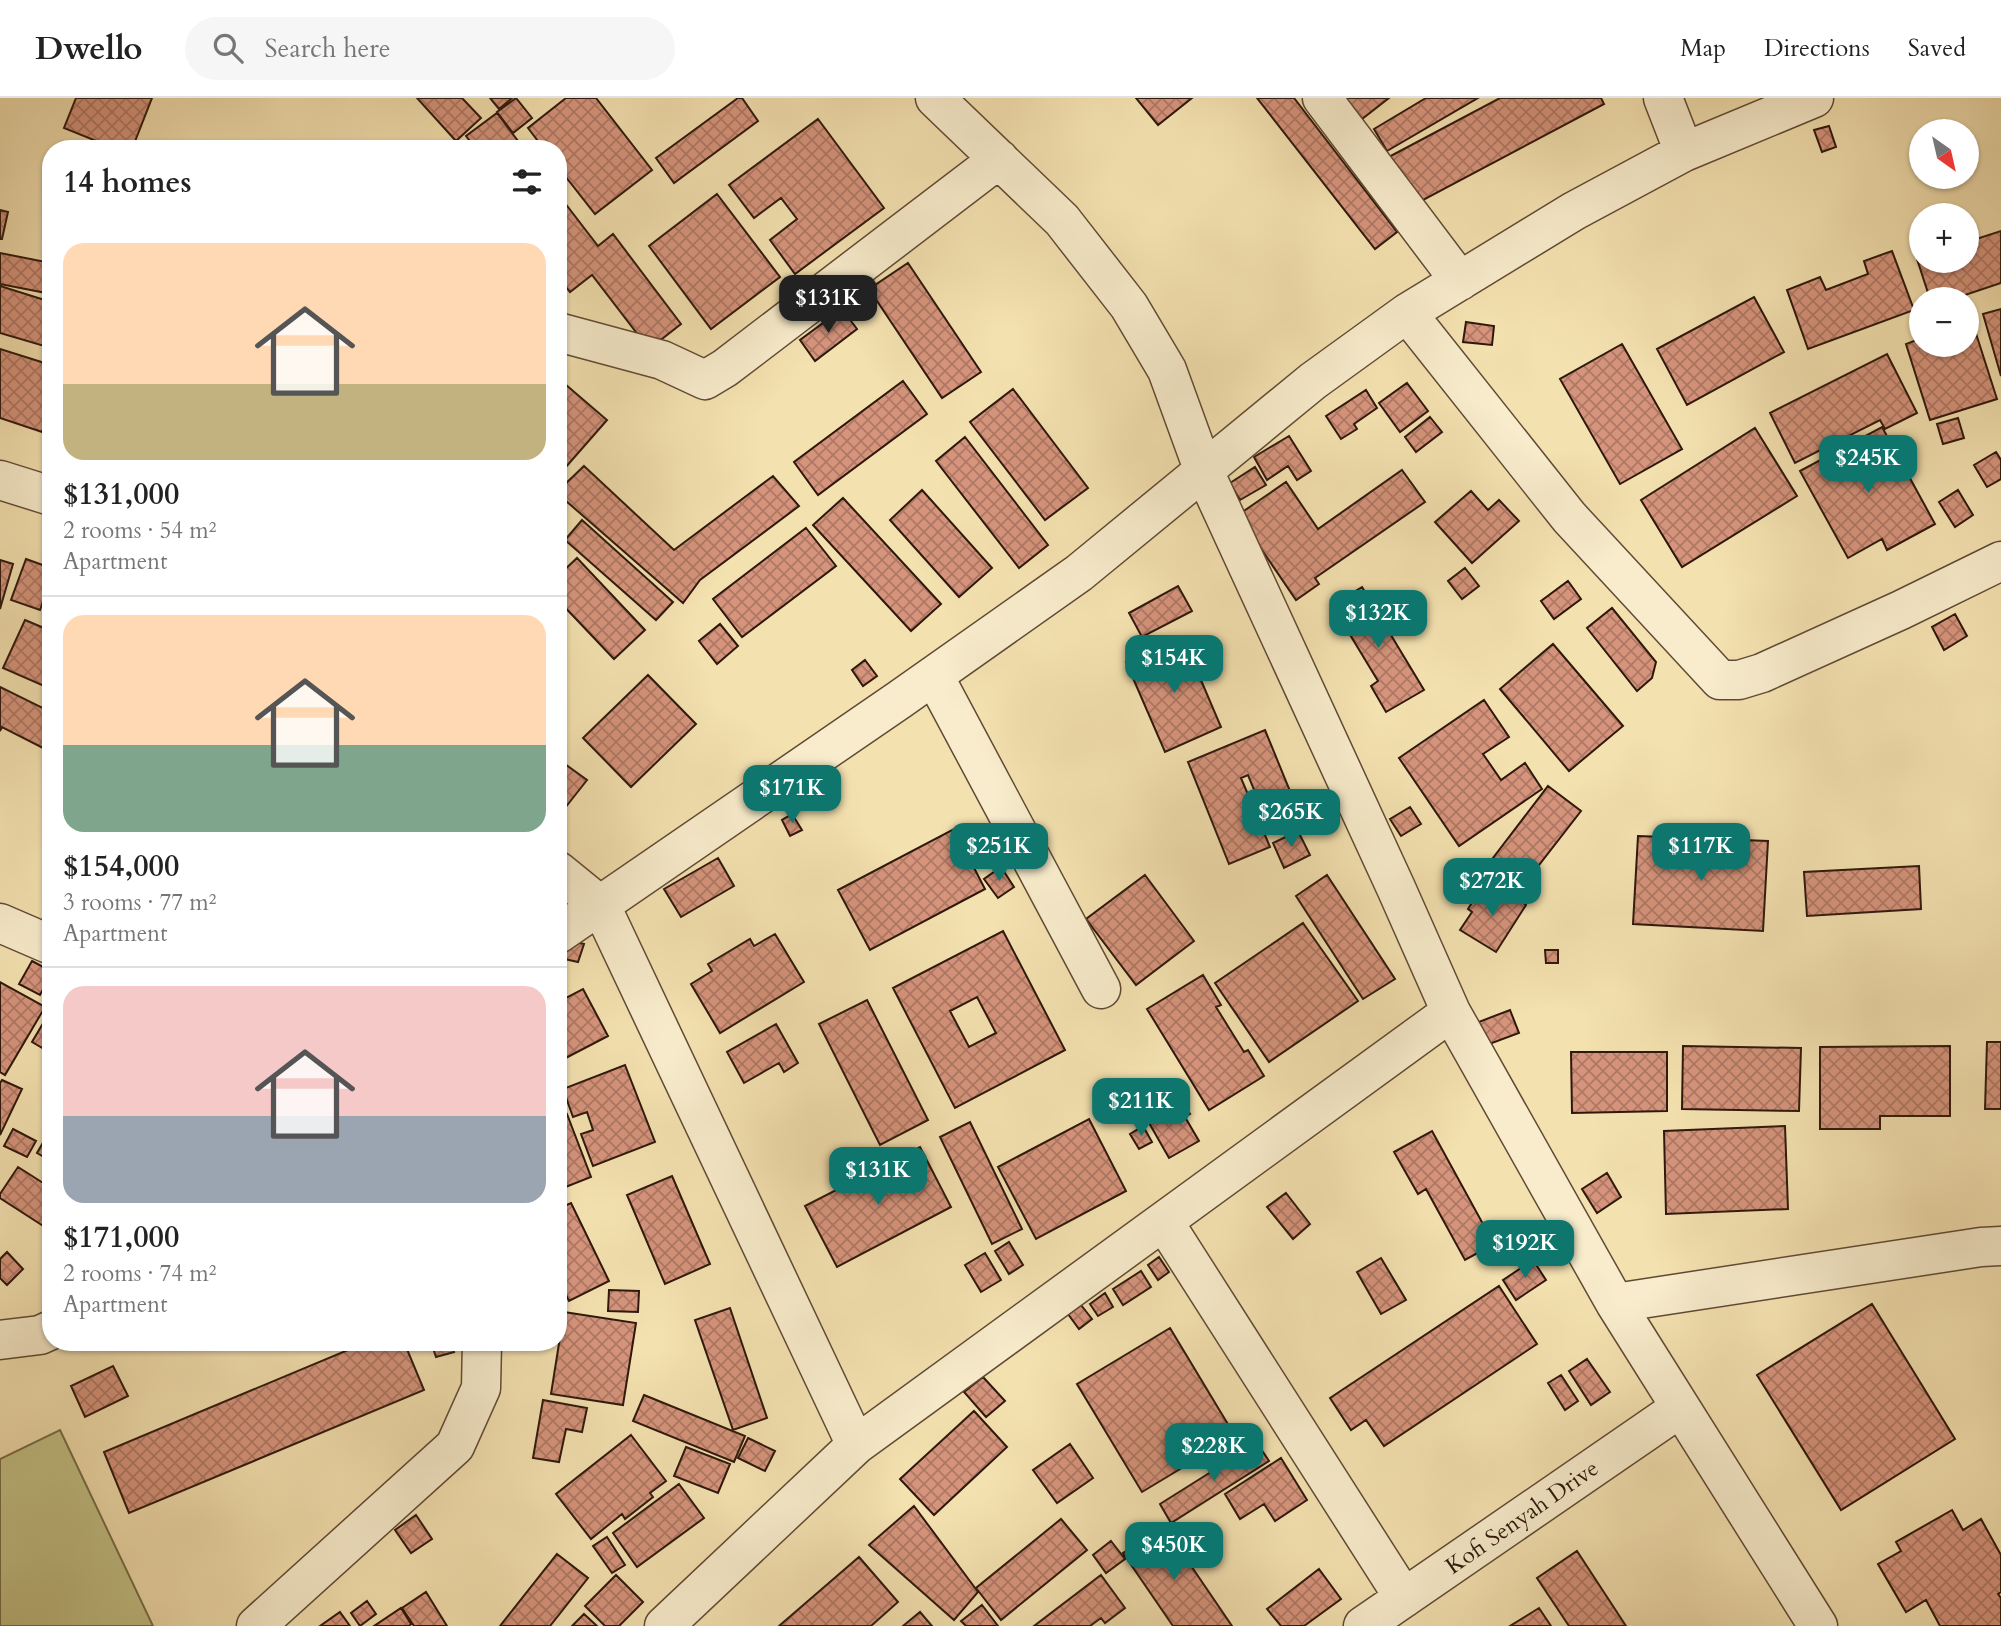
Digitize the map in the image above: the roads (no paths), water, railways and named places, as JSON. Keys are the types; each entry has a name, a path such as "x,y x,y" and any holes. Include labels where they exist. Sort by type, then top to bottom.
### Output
{"street":[{"path":"935,98 1062,220 1129,306 1167,370 1203,469 1451,1012 1615,1303 1818,1626"},
{"path":"1322,98 1460,281"},
{"path":"1663,98 1684,152"},
{"path":"567,928 1079,573 1313,381 1407,313 1574,211 1684,152 1814,98"},
{"path":"567,334 662,360 705,380 725,368 999,159"},
{"path":"1407,313 1569,517 1720,680 1740,680 1762,673 2001,561"},
{"path":"0,480 42,493"},
{"path":"934,676 1101,989"},
{"path":"567,878 601,906 856,1444"},
{"path":"0,923 42,941"},
{"path":"664,1626 856,1444 1451,1012"},
{"path":"1164,1222 1404,1598"},
{"path":"1615,1303 2001,1246"},
{"path":"0,1340 42,1334"},
{"path":"256,1626 455,1446 481,1388 482,1351"},
{"name":"Kofi Senyah Drive","path":"1363,1626 1681,1408"}]}
